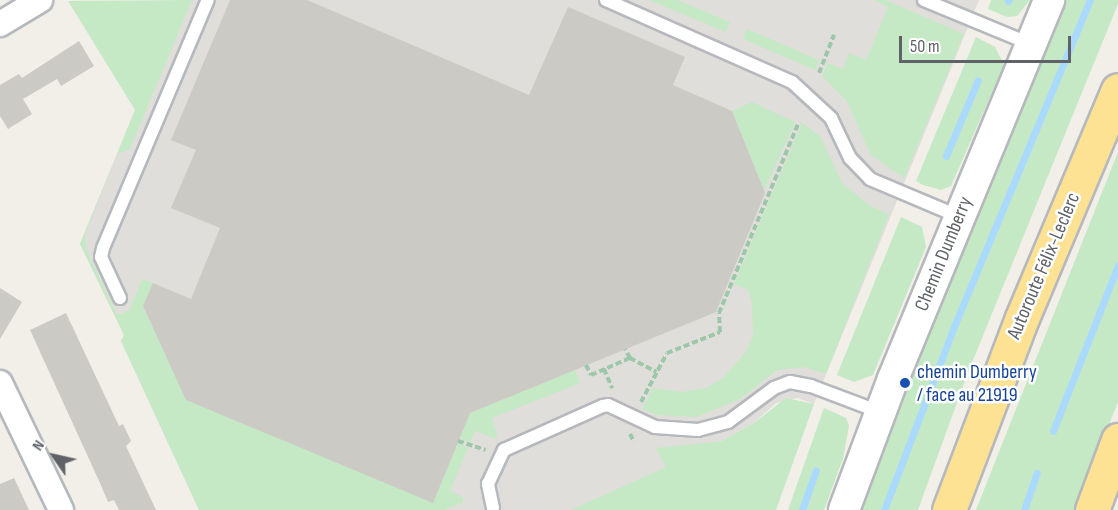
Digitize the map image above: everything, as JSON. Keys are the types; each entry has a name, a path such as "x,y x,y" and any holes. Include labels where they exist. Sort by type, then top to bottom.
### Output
{"highway":[{"name":"Autoroute Félix-Leclerc","path":"949,510 1022,318 1118,90"},
{"path":"1092,510 1118,440"}],"street":[{"path":"0,24 40,0"},
{"name":"Chemin Dumberry","path":"844,510 880,412 1049,0"},
{"path":"0,383 61,510"}],"lane":[{"path":"120,298 101,257 103,248 208,0"},
{"path":"606,0 792,82 831,118 850,158 870,179 960,217"},
{"path":"924,0 1030,44"},
{"path":"493,508 488,484 504,450 603,406 609,405 655,427 698,430 728,422 781,384 790,382 811,386 880,412"}],"path":[{"path":"819,73 834,35"},
{"path":"639,406 668,352 720,332 719,313 799,122"},
{"path":"625,349 630,358 656,372"},
{"path":"586,365 591,375 630,358"},
{"path":"604,369 614,393"},
{"path":"458,441 469,445"}],"shaded area":[{"path":"180,0 979,0 814,404 798,398 776,403 754,423 722,441 575,510 199,510 121,341 124,335 80,244"}],"green space":[{"path":"192,0 130,149 117,154 85,235 87,251 117,315 129,311 142,279 153,283 143,307 187,400 432,502 457,443 468,448 450,491 463,497 463,502 445,510 199,510 121,341 124,335 80,244 135,110 68,1"},
{"path":"649,0 677,0 730,22 726,32"},
{"path":"874,0 885,0 964,34 904,178 871,155 846,100 822,76 828,63 843,69 849,53 866,60 888,7"},
{"path":"991,0 1030,0 1017,16 1007,17 988,9"},
{"path":"1067,0 1118,0 1118,4 967,375 918,510 861,510 917,359"},
{"path":"747,29 819,60 815,70 743,39"},
{"path":"976,37 995,47 1004,65 951,186 941,190 923,185 916,181"},
{"path":"752,102 795,122 764,191 732,111"},
{"path":"802,123 820,136 842,183 870,206 889,214 826,374 804,367 777,370 740,399 697,417 657,415 642,409 653,388 682,392 706,388 723,378 746,352 753,335 752,304 748,290 734,284"},
{"path":"1118,152 1118,402 1075,510 976,510"},
{"path":"901,217 922,227 926,247 873,375 854,382 837,375"},
{"path":"575,370 580,383 492,418 497,434 495,439 475,431 470,443 459,438 470,413"},
{"path":"786,398 814,404 776,510 571,510 666,467 656,448 722,441 754,423"},
{"path":"824,408 846,418 849,426 843,458 824,510 788,510"}],"building":[{"path":"230,0 307,0 529,95 568,7 685,57 673,85 732,111 765,193 716,312 470,413 433,503 186,400 143,306 153,283 191,299 220,228 171,208 196,150 171,140"},
{"path":"79,41 94,66 61,86 57,79 23,99 32,114 8,129 0,116 0,85 19,74 22,78"},
{"path":"0,288 22,302 0,339"},
{"path":"66,313 119,426 123,424 131,441 126,446 156,510 119,510 114,500 108,502 30,330"},
{"path":"14,478 29,510 0,510 0,484"}],"waterway":[{"path":"884,510 955,324 1090,0"},
{"path":"946,156 978,80"},
{"path":"1053,431 1118,265"},
{"path":"802,510 816,470"},
{"path":"1024,510 1037,473"}],"place":[{"name":"chemin Dumberry / face au 21919","path":"905,383"}]}
